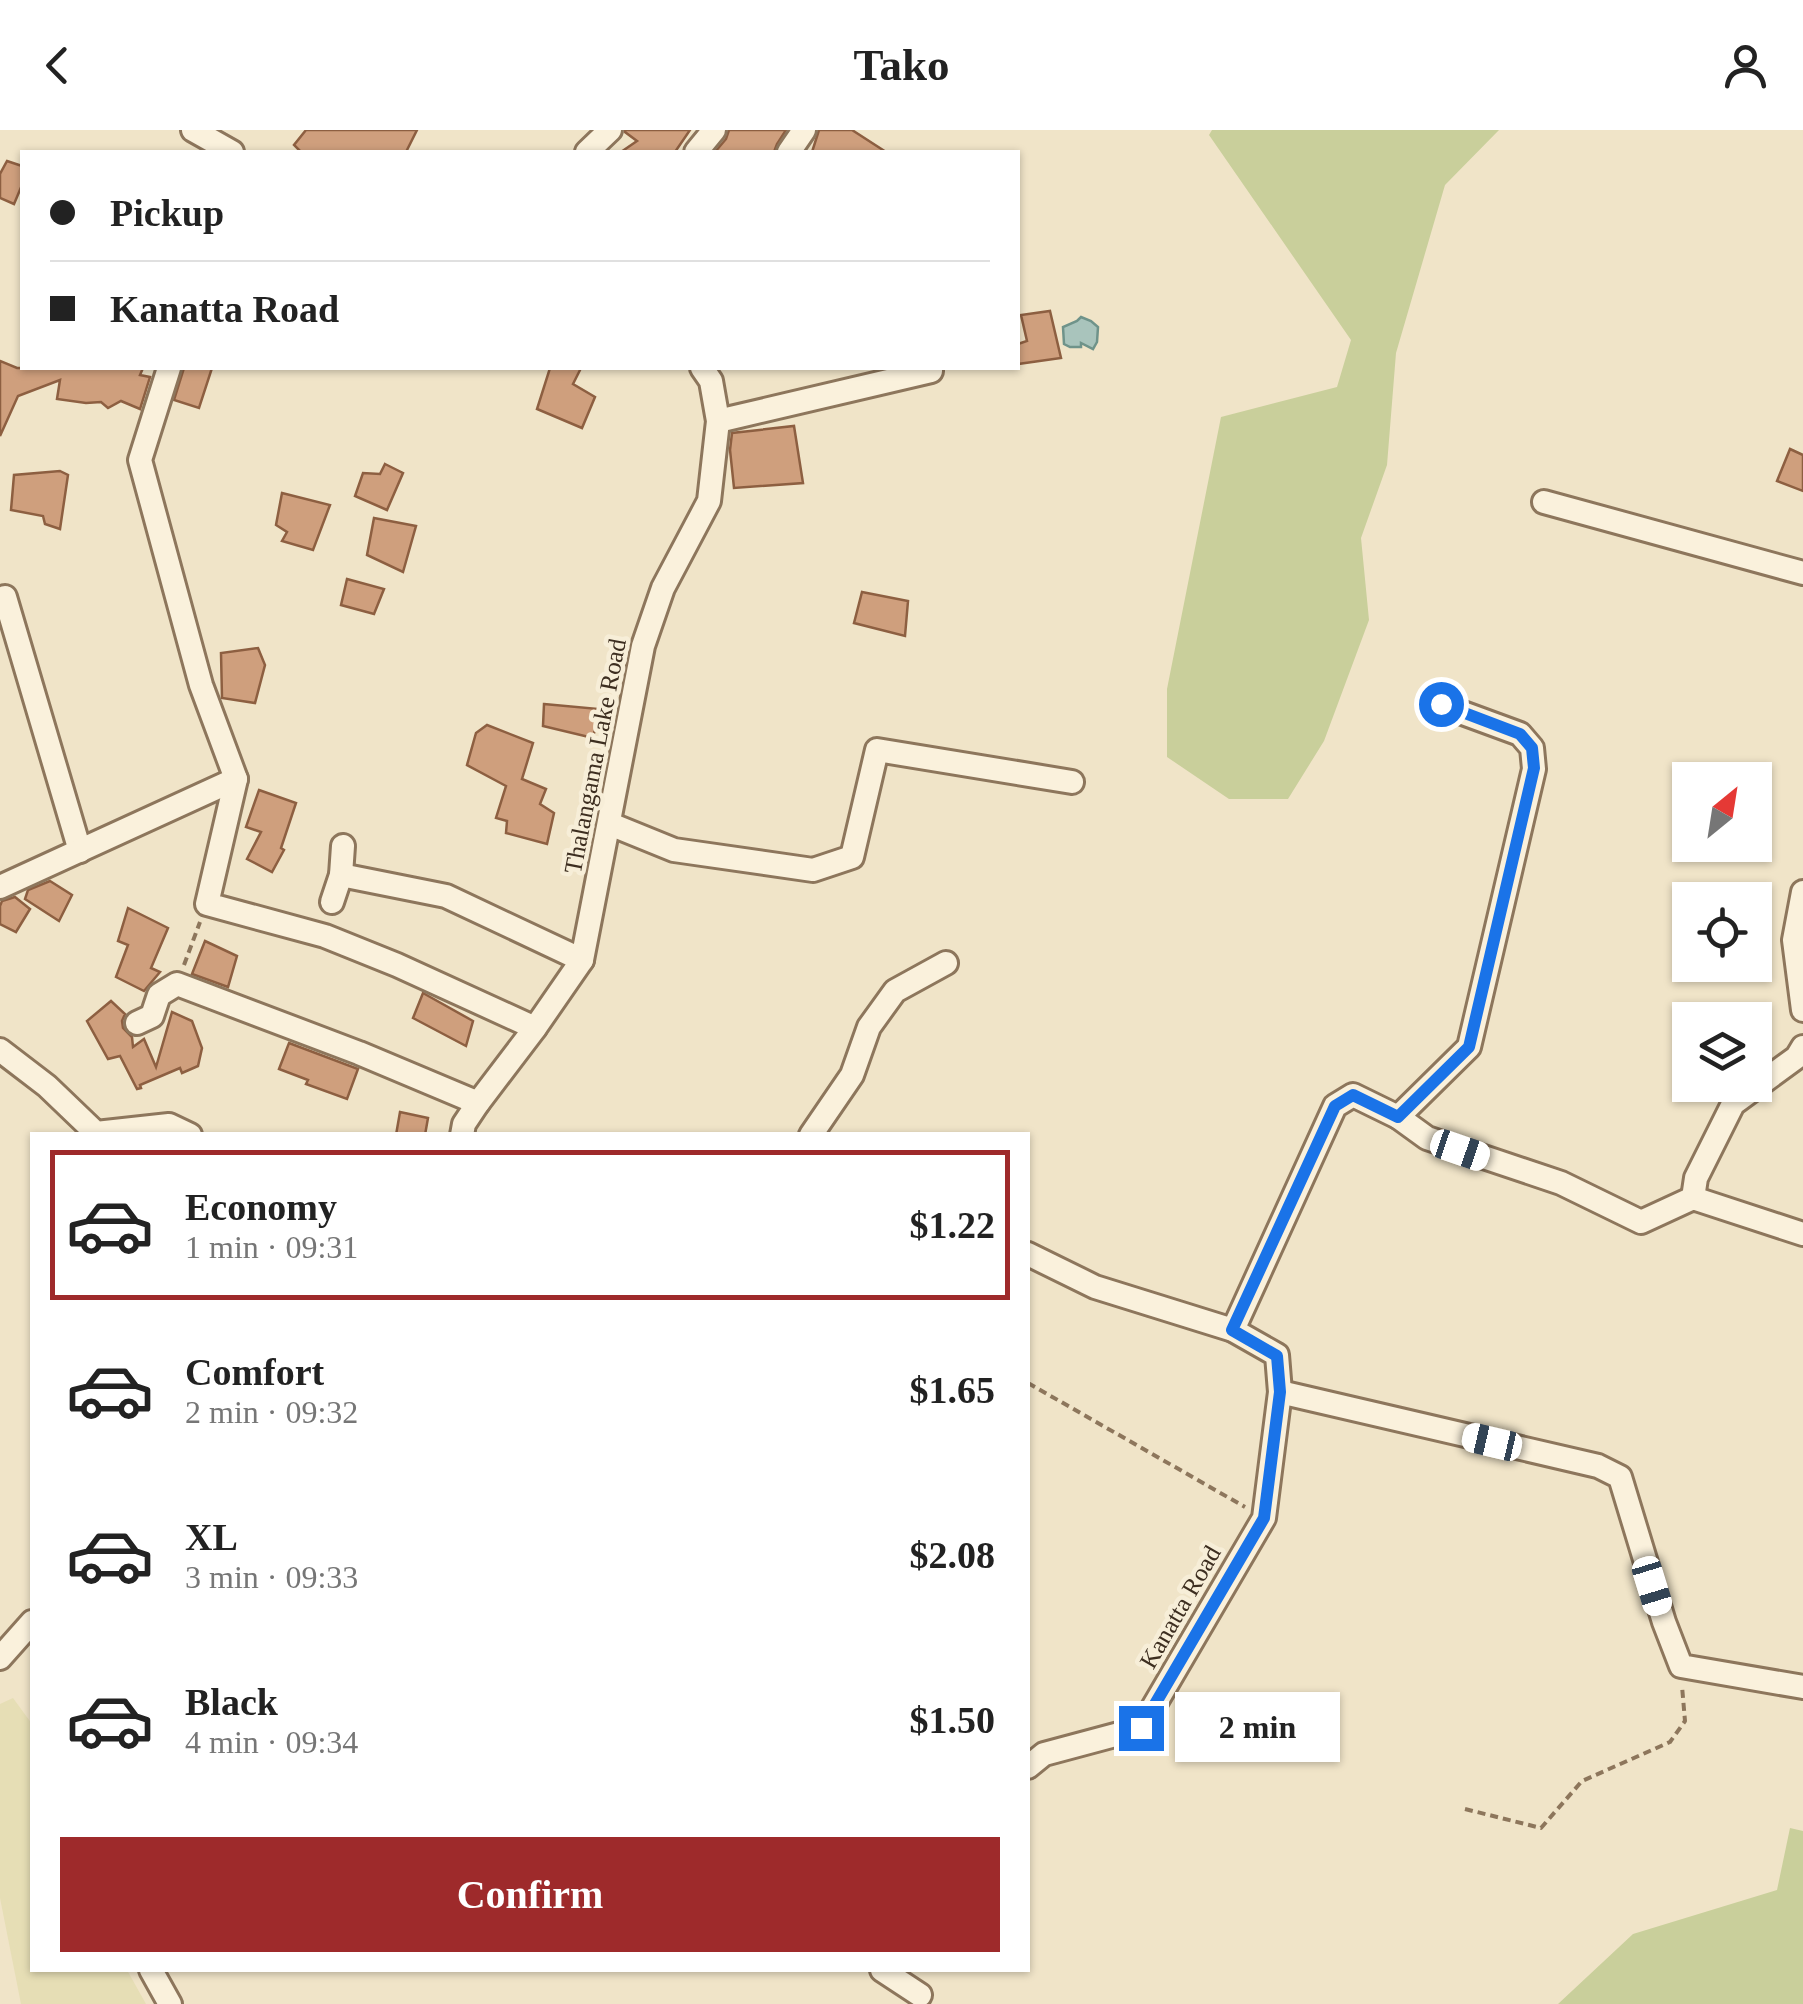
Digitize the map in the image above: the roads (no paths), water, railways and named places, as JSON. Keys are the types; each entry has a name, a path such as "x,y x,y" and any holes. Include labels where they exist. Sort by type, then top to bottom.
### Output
{"street":[{"path":"193,130 228,150"},
{"path":"589,150 610,130"},
{"path":"698,150 714,130"},
{"path":"169,370 140,460 201,685 236,779 207,904 325,936 535,1028"},
{"name":"Thalangama Lake Road","path":"463,1132 478,1102 582,960 643,646 663,588 709,500 718,421 711,381 703,370"},
{"path":"718,421 932,371"},
{"path":"1544,502 1803,573"},
{"path":"4,598 80,851"},
{"path":"1398,1117 1469,1047 1534,768 1532,748 1520,734 1441,704"},
{"path":"610,824 674,850 813,870 852,858 877,750 1072,782"},
{"path":"0,888 236,779"},
{"path":"332,902 341,875 344,846"},
{"path":"341,875 446,896 582,960"},
{"path":"1803,892 1794,940 1803,1010"},
{"path":"813,1132 852,1075 870,1027 896,990 946,963"},
{"path":"137,1023 152,1016 159,995 177,984 478,1102"},
{"path":"1693,1198 1696,1178 1733,1104 1797,1057 1803,1047"},
{"path":"0,1050 47,1086 95,1132"},
{"path":"1232,1330 1335,1106 1353,1095 1398,1117 1427,1138 1561,1183 1641,1222 1693,1198 1803,1234"},
{"path":"106,1132 169,1126 183,1132"},
{"path":"1030,1255 1095,1287 1232,1330 1277,1356 1280,1392 1598,1466 1620,1477 1681,1666 1803,1688"},
{"name":"Kanatta Road","path":"1030,1765 1044,1754 1141,1728 1264,1518 1280,1392"},
{"path":"0,1658 29,1635"},
{"path":"152,1972 170,2004"},
{"path":"885,1972 919,1999 926,1972"}],"water":[{"path":"1081,317 1098,327 1093,349 1081,343 1081,347 1064,344 1063,327"}]}
